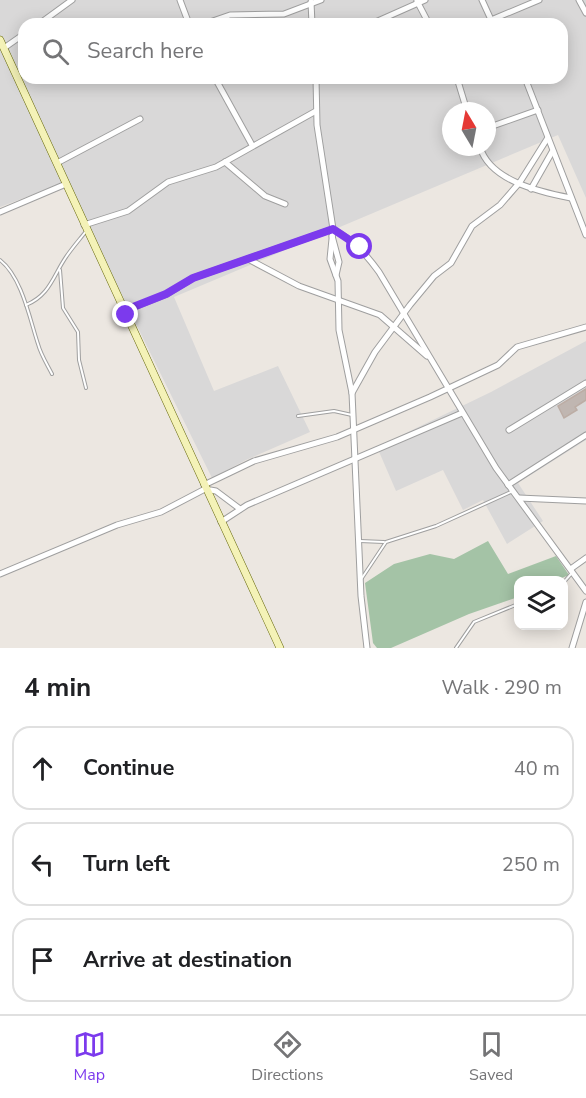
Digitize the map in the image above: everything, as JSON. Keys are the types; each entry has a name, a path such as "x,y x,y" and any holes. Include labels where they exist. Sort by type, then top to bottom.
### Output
{"street":[{"path":"47,18 72,0"},
{"path":"180,0 187,18"},
{"path":"221,18 230,15 284,14 311,1 321,0"},
{"path":"383,18 417,1 425,0"},
{"path":"482,0 490,18"},
{"path":"501,18 540,0"},
{"path":"579,0 586,13"},
{"path":"311,1 312,18"},
{"path":"417,1 426,18"},
{"path":"18,36 1,42 18,79"},
{"path":"20,84 280,648"},
{"path":"218,84 252,145"},
{"path":"316,84 316,111 333,231 330,259 336,275 340,299 339,330 352,393 361,580 367,648"},
{"path":"459,84 464,102"},
{"path":"527,84 552,152 586,233"},
{"path":"496,125 538,110"},
{"path":"86,227 128,212 168,182 225,162 316,111"},
{"path":"57,163 140,119"},
{"path":"352,393 370,359 393,328 434,276 451,263 472,226 500,205 520,182 547,139"},
{"path":"531,189 552,152"},
{"path":"484,156 489,165 531,189 571,198"},
{"path":"225,162 265,196 285,204"},
{"path":"0,212 66,184"},
{"path":"123,311 166,294 193,278 333,231 354,242 365,253 404,314 450,387 462,413 508,485 572,568 586,591"},
{"path":"248,259 299,286 380,315 431,359"},
{"path":"0,574 117,525 161,512 254,461 292,448 310,446 355,430 498,364 517,347 586,327"},
{"path":"509,430 586,383"},
{"path":"221,522 240,509 462,413"},
{"path":"508,485 586,435"},
{"path":"204,487 216,491 240,509"},
{"path":"519,498 586,501"},
{"path":"572,568 586,558"},
{"path":"572,648 586,602"}],"lane":[{"path":"26,305 41,297 86,227"},
{"path":"0,260 12,275 26,305 39,346 52,374"},
{"path":"60,270 63,308 78,332 79,360 86,388"},
{"path":"298,416 334,411 352,415"},
{"path":"360,541 386,542 436,526 513,491"},
{"path":"361,580 386,542"},
{"path":"568,579 571,576 572,568"},
{"path":"456,648 474,622 514,606"}],"shaded area":[{"path":"0,0 586,0 586,198 558,135 174,297 214,391 278,366 310,432 246,460 212,478 66,182 0,207"},
{"path":"586,341 586,440 518,483 543,521 507,544 483,500 463,510 443,470 396,491 377,447 491,392"}],"green space":[{"path":"488,541 508,574 556,556 569,575 514,576 514,598 469,614 391,648 377,648 373,643 365,583 394,564 430,554 454,559"}],"building":[{"path":"586,389 586,400 575,407 577,410 564,418 558,406"}],"route":[{"path":"126,315 123,311 166,294 193,278 333,229 360,247"}]}
